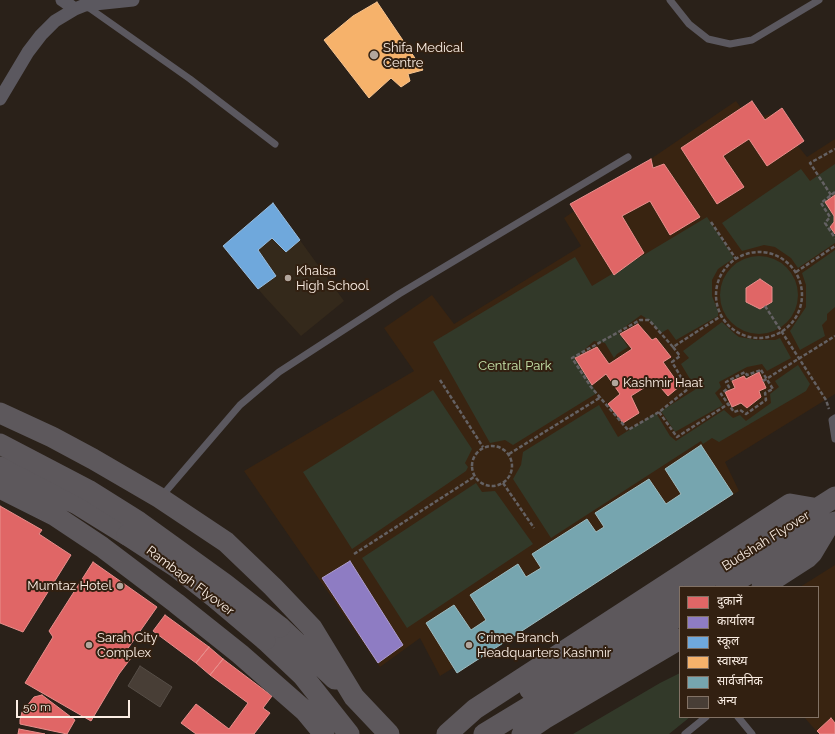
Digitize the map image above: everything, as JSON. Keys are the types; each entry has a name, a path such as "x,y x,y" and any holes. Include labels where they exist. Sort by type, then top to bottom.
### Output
{"main road":[{"path":"0,413 86,455 160,498 226,542 273,587 312,628 354,697 389,734"},
{"name":"Rambagh Flyover","path":"0,444 88,490 139,522 225,584 280,627 354,697"},
{"name":"Rambagh Flyover","path":"0,467 77,504 176,568 265,640 303,676 349,734"},
{"path":"0,488 54,515 102,547 240,654 305,711"},
{"path":"447,734 481,705 790,504 829,513 812,553 807,558 764,586"},
{"name":"Budshah Flyover","path":"696,586 792,536 829,513"},
{"name":"Budshah Flyover","path":"727,586 792,536"},
{"path":"465,734 480,721 679,597"},
{"path":"484,734 679,616"},
{"path":"245,623 305,711 324,734"},
{"path":"522,734 544,719 679,640"}],"street":[{"path":"62,0 80,7"},
{"path":"0,99 28,52 41,35 55,21 80,7 133,0"}],"lane":[{"path":"670,0 689,24 708,39 730,44 752,40 819,0"},
{"path":"80,7 190,79 275,144"},
{"path":"160,498 240,405 280,372 399,294 628,157"},
{"path":"833,419 835,440"},
{"path":"685,734 705,718"},
{"path":"739,718 752,734"}],"path":[{"path":"831,194 810,163 835,149"},
{"path":"835,192 821,203 830,217 825,223 835,238"},
{"path":"711,222 736,259"},
{"path":"796,272 835,246"},
{"path":"754,252 766,252 779,256 789,263 796,272 801,286 802,299 799,311 792,322 782,331 770,336 755,338 742,334 730,327 721,316 716,302 716,288 721,275 730,263 736,259 741,255 754,252"},
{"path":"766,306 826,400 833,419"},
{"path":"673,347 721,316"},
{"path":"640,320 648,320 680,356 672,362 688,389 659,412 628,430 601,397 591,387 572,358 640,320"},
{"path":"763,382 835,336"},
{"path":"761,370 773,389 765,393 766,400 746,414 740,410 734,412 728,404 721,394 729,387 726,382 745,372 747,375 761,370"},
{"path":"440,380 483,447"},
{"path":"509,454 601,397"},
{"path":"659,412 677,436 728,404"},
{"path":"483,447 500,447 509,454 513,467 508,479 497,486 484,485 478,482 474,476 472,463 478,451 483,447"},
{"path":"354,554 474,476"},
{"path":"503,483 534,528"}],"shaded area":[{"name":"Kashmir Haat","path":"736,101 749,119 772,114 807,157 835,139 835,394 725,462 739,491 440,676 420,638 380,667 244,471 414,371 384,328 432,295 454,324 581,246 564,218"},
{"name":"Khalsa High School","path":"273,203 344,301 301,336 264,296 223,246"},
{"path":"835,565 835,734 819,734 805,718 819,718 819,586 802,586"}],"green space":[{"path":"835,164 835,195 825,202 834,216 834,222 830,227 835,234 835,243 798,268 791,258 775,247 764,245 742,251 722,223 801,169 810,181"},
{"name":"Central Park","path":"707,217 734,258 718,269 712,280 712,296 718,311 718,316 676,340 668,329 661,333 649,320 641,315 618,332 628,347 617,354 614,358 605,343 594,341 575,358 597,393 513,445 505,440 490,443 433,342 575,257 592,286"},
{"path":"835,250 835,307 827,314 827,320 822,325 825,336 800,350 790,331 806,307 806,285 802,273"},
{"path":"751,256 767,256 781,262 792,273 798,287 798,303 792,317 781,328 767,334 751,334 737,328 726,317 720,303 720,287 726,273 737,262"},
{"path":"722,322 739,337 757,340 775,340 780,338 791,358 767,371 762,364 747,367 719,382 721,387 715,393 723,405 675,432 661,411 696,389 681,364 689,358 683,351"},
{"path":"798,365 810,384 806,391 719,442 712,438 703,444 701,441 551,538 513,479 521,465 523,452 599,405 618,437 656,413 670,436 676,441 724,410 733,418 740,415 746,421 771,403 770,394 779,387 775,381"},
{"path":"433,390 472,449 465,463 468,467 466,471 352,549 303,472"},
{"path":"476,483 482,492 495,491 533,544 407,628 362,558"},
{"path":"679,674 679,718 689,718 669,734 573,734"}],"building: दुकानें":[{"path":"752,101 765,120 782,108 804,141 767,166 749,139 723,156 744,187 717,204 681,148"},
{"path":"651,159 653,168 664,164 700,217 670,235 650,201 622,216 644,253 614,275 570,204"},
{"path":"835,195 835,234 830,227 834,222 834,216 825,202"},
{"path":"760,279 772,287 772,302 760,309 746,302 746,288"},
{"path":"638,324 652,340 656,338 671,357 663,362 680,386 668,396 655,381 631,396 639,413 623,423 608,404 620,394 606,374 592,385 575,358 597,347 609,364 632,349 620,334"},
{"path":"759,372 766,388 759,391 761,397 747,408 741,403 732,407 725,392 735,388 732,381 744,376 746,379"},
{"path":"0,506 42,530 39,534 71,555 23,632 0,623"},
{"name":"Sarah City Complex","path":"93,562 157,607 124,654 131,658 119,674 91,721 25,683 53,637 49,631"},
{"path":"165,615 209,647 196,663 153,631"},
{"path":"209,647 223,659 210,675 196,663"},
{"path":"223,659 272,696 263,708 270,713 254,734 196,734 181,723 196,704 229,729 248,703 210,675"},
{"path":"42,695 75,720 67,734 20,724 22,712 34,697"},
{"path":"831,718 835,723 835,734 820,734 817,731"},
{"path":"19,729 45,734 18,734"}],"building: कार्यालय":[{"path":"350,561 403,645 378,663 322,578"}],"building: स्कूल":[{"path":"273,203 300,240 286,252 272,238 258,250 276,276 258,289 223,246"}],"building: स्वास्थ्य":[{"name":"Shifa Medical Centre","path":"377,2 423,70 408,74 410,81 401,87 391,78 369,98 324,40 353,16"}],"building: सार्वजनिक":[{"path":"701,445 733,494 457,673 426,623 454,605 471,630 486,620 470,595 518,564 526,577 541,568 532,554 587,519 596,532 604,527 595,513 649,479 666,504 681,494 665,469"}],"building: अन्य":[{"path":"140,666 172,687 160,707 128,686"}],"place":[{"name":"Shifa Medical Centre","path":"374,55"},
{"name":"Khalsa High School","path":"288,278"},
{"name":"Kashmir Haat","path":"615,383"},
{"name":"Mumtaz Hotel","path":"120,586"},
{"name":"Sarah City Complex","path":"89,645"},
{"name":"Crime Branch Headquarters Kashmir","path":"469,645"}]}
